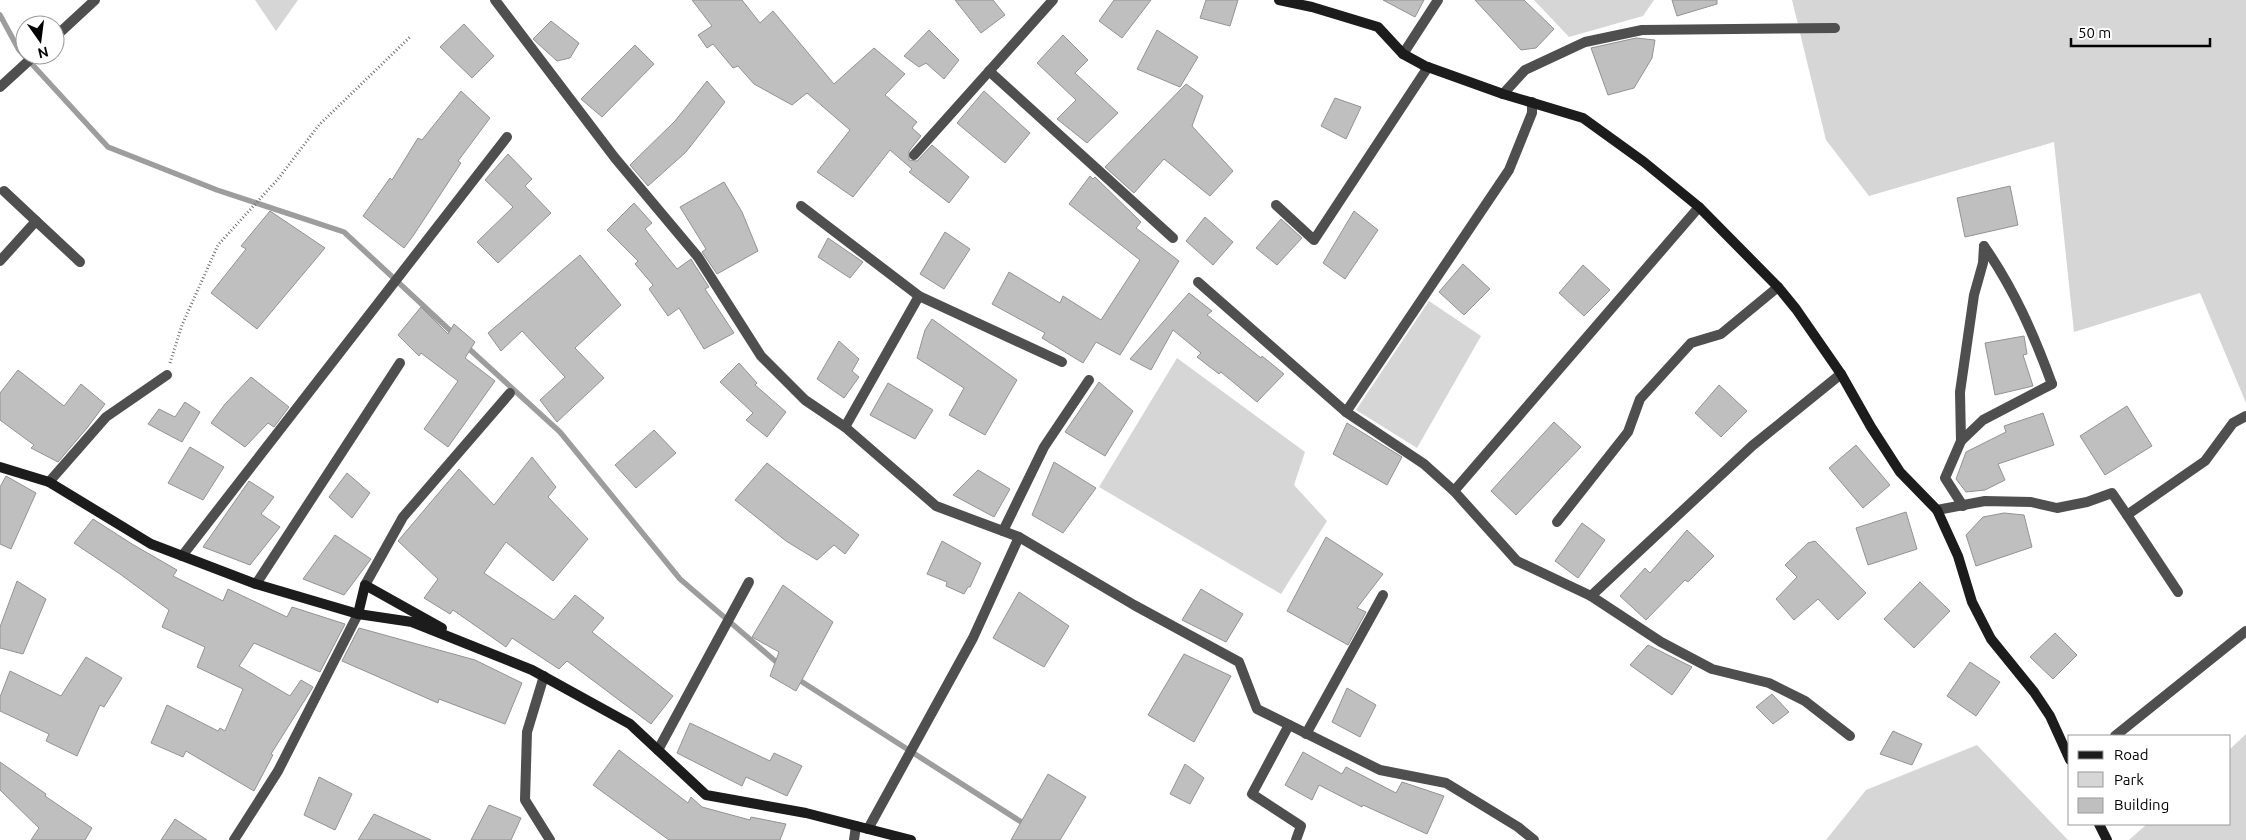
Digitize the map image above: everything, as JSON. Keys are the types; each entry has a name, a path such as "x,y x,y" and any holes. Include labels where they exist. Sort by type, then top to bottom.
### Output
{"street":[{"path":"65,28 95,0"},
{"path":"495,0 614,158 698,257 762,356 805,400 845,427 936,506 1019,537 1134,605 1240,662 1257,709 1380,770 1446,782 1518,827 1534,840"},
{"path":"914,156 1053,0"},
{"path":"1279,0 1312,7 1378,27 1403,54 1428,67 1503,94 1583,118 1644,162 1699,207 1778,287 1840,374 1871,428 1900,472 1938,510 1958,556 1972,602 1991,639 2034,692 2050,716 2068,756"},
{"path":"1403,54 1438,0"},
{"path":"1503,94 1524,70 1585,42 1642,30 1835,28"},
{"path":"0,86 24,65"},
{"path":"1276,205 1314,240 1428,67"},
{"path":"989,71 1173,238"},
{"path":"1346,412 1509,170 1532,113 1532,102"},
{"path":"182,556 508,137"},
{"path":"4,191 80,262"},
{"path":"801,206 919,296 1062,362"},
{"path":"1454,490 1699,207"},
{"path":"0,261 36,221"},
{"path":"1961,441 1960,392 1974,295 1983,263 1984,246 2001,269 2030,326 2052,384 1983,420 1961,441 1945,478 1963,506"},
{"path":"1198,282 1346,412 1424,464 1454,490 1517,561 1591,596 1661,642 1712,669 1769,683 1805,701 1850,736"},
{"path":"1556,522 1628,432 1640,399 1691,343 1722,334 1778,287"},
{"path":"845,427 919,296"},
{"path":"256,584 400,363"},
{"path":"1591,596 1752,446 1840,374"},
{"path":"49,482 106,417 167,375"},
{"path":"1004,531 1044,447 1089,380"},
{"path":"234,840 278,771 358,614 365,585 403,517 510,393"},
{"path":"2127,515 2205,461 2233,423 2246,416"},
{"path":"0,467 49,482 151,544 182,556 256,584 358,614 412,622 472,644 544,676 630,724 706,795 806,813 911,840"},
{"path":"1938,510 1985,501 2031,502 2056,508 2087,502 2112,494 2178,592"},
{"path":"868,829 973,638 1019,537"},
{"path":"658,750 749,582"},
{"path":"365,585 472,644"},
{"path":"1306,734 1383,595"},
{"path":"2116,735 2246,631"},
{"path":"544,676 527,732 525,800 542,835 550,840"},
{"path":"1289,725 1252,794 1301,826 1296,840"},
{"path":"2100,825 2107,840"},
{"path":"854,840 856,826"}],"path":[{"path":"167,375 182,325 218,245 278,179 319,124 410,36"}],"green space":[{"path":"255,0 298,0 276,31"},
{"path":"1534,0 1654,0 1643,16 1569,37"},
{"path":"1792,0 2246,0 2246,403 2200,293 2074,332 2054,142 1869,196 1826,140"},
{"path":"1429,301 1481,336 1417,448 1356,410"},
{"path":"1177,358 1305,452 1294,485 1327,521 1281,594 1099,487"},
{"path":"2246,734 2246,840 2129,840 2146,825 2231,825 2231,748"},
{"path":"1977,745 2068,840 1826,840 1866,790"}],"building":[{"path":"692,0 742,0 760,23 773,11 834,84 874,48 905,74 885,95 917,122 912,128 921,136 909,151 909,160 917,161 932,145 969,177 949,203 909,172 912,169 890,150 853,197 817,172 850,130 807,93 792,105 754,84 738,66 733,68 713,44 707,48 698,35 712,26"},
{"path":"955,0 993,0 1005,15 981,33"},
{"path":"1114,0 1151,0 1122,38 1099,21"},
{"path":"1206,0 1238,0 1230,26 1200,18"},
{"path":"1383,0 1424,0 1415,17"},
{"path":"1475,0 1524,0 1554,29 1536,48 1521,50"},
{"path":"1672,0 1717,0 1717,4 1677,16"},
{"path":"551,21 579,43 570,58 557,61 533,39"},
{"path":"464,24 494,56 472,78 440,47"},
{"path":"929,30 959,60 944,79 926,63 919,67 904,56"},
{"path":"1157,30 1198,57 1180,87 1137,69"},
{"path":"1063,35 1088,60 1075,73 1118,113 1087,143 1057,119 1076,100 1037,63"},
{"path":"1636,38 1655,40 1652,58 1634,88 1608,95 1591,48"},
{"path":"635,45 654,64 602,117 581,99"},
{"path":"707,81 725,102 686,152 648,186 630,165 675,121"},
{"path":"1186,84 1203,96 1192,126 1233,171 1210,196 1164,159 1134,193 1105,167"},
{"path":"461,91 490,118 458,161 461,163 404,248 363,216 390,178 392,180 418,138 422,140"},
{"path":"984,91 1030,133 1005,163 957,123"},
{"path":"1335,98 1361,107 1346,139 1321,126"},
{"path":"508,154 532,179 525,186 551,213 498,263 477,242 513,207 485,180"},
{"path":"1090,176 1093,179 1095,177 1141,222 1136,228 1179,261 1120,355 1096,342 1083,363 1042,338 1045,333 992,304 1009,272 1060,303 1063,296 1101,320 1140,260 1069,204"},
{"path":"724,182 742,212 758,251 717,274 702,252 706,249 680,207"},
{"path":"2010,186 2018,225 1965,237 1957,198"},
{"path":"634,203 652,223 645,229 677,269 691,259 709,287 705,289 734,333 704,349 679,308 668,316 649,289 653,285 635,264 638,261 607,230"},
{"path":"270,211 325,248 257,329 211,293 246,249 241,246"},
{"path":"1354,211 1378,230 1345,279 1323,263"},
{"path":"1205,217 1233,242 1213,265 1186,241"},
{"path":"1281,219 1302,238 1277,265 1256,248"},
{"path":"945,232 970,249 944,289 920,274"},
{"path":"828,238 863,262 850,278 818,257"},
{"path":"580,255 621,305 575,348 604,378 557,422 540,400 565,377 522,331 501,351 488,333"},
{"path":"1463,264 1490,289 1464,315 1439,292"},
{"path":"1583,265 1610,290 1584,316 1559,293"},
{"path":"1189,293 1212,311 1207,315 1284,374 1257,402 1221,372 1219,374 1197,357 1201,353 1173,330 1151,370 1130,359"},
{"path":"421,307 448,334 454,324 475,342 465,358 495,381 448,447 424,429 458,381 421,353 419,356 398,335"},
{"path":"932,319 1017,380 985,435 949,415 964,388 917,358 925,330"},
{"path":"2024,336 2027,354 2023,355 2033,386 1995,395 1985,343"},
{"path":"839,341 859,359 852,371 859,377 844,398 817,379"},
{"path":"739,363 757,383 755,385 786,412 767,437 746,420 753,413 720,382"},
{"path":"18,370 64,406 81,384 105,404 58,462 31,448 34,445 0,420 0,393"},
{"path":"251,377 289,407 274,427 268,423 245,447 211,423 225,404"},
{"path":"1099,382 1133,411 1105,456 1065,432"},
{"path":"888,383 933,410 915,439 870,415"},
{"path":"1719,385 1747,411 1721,437 1695,413"},
{"path":"185,402 200,412 182,442 148,424 159,409 175,417"},
{"path":"2127,406 2152,446 2105,475 2080,436"},
{"path":"2043,413 2054,445 1998,464 2005,480 1985,490 1966,492 1956,479 1966,452 2006,432 2004,426"},
{"path":"1554,422 1581,447 1516,515 1491,491"},
{"path":"1347,423 1402,457 1387,485 1333,454"},
{"path":"654,430 676,453 636,488 615,465"},
{"path":"1856,445 1890,485 1863,508 1829,468"},
{"path":"190,447 224,467 203,500 168,483"},
{"path":"532,457 556,487 548,497 588,539 553,581 506,542 484,573 554,620 575,595 604,618 592,632 673,696 651,724 567,661 559,669 512,638 506,647 453,610 450,614 424,598 438,579 398,541 459,469 494,505"},
{"path":"1054,462 1096,488 1063,533 1032,515"},
{"path":"767,463 859,535 845,554 834,545 817,560 786,541 735,500"},
{"path":"978,470 1010,489 994,517 953,495"},
{"path":"347,473 370,493 352,518 329,497"},
{"path":"6,476 36,493 11,549 0,544 0,487"},
{"path":"249,481 274,497 261,514 280,527 250,565 203,547"},
{"path":"1906,512 1917,549 1868,565 1856,528"},
{"path":"2004,513 2024,515 2032,547 1976,566 1966,535 1983,517"},
{"path":"93,519 177,570 173,576 223,601 228,589 287,617 292,607 345,624 320,672 254,643 239,666 290,696 301,680 313,687 271,754 273,755 254,791 186,751 183,757 151,743 167,705 218,731 220,728 225,731 243,689 197,667 205,647 162,627 169,610 74,543"},
{"path":"1582,523 1605,540 1578,578 1555,561"},
{"path":"1687,530 1714,556 1688,582 1685,580 1646,620 1620,596 1645,568 1650,573"},
{"path":"335,535 371,559 344,595 303,579"},
{"path":"1326,537 1383,574 1357,608 1366,612 1348,645 1287,611"},
{"path":"942,541 981,563 970,587 968,587 964,594 946,586 947,582 927,574"},
{"path":"1815,541 1866,593 1838,620 1818,599 1794,620 1776,599 1797,577 1785,565 1808,543"},
{"path":"17,581 46,599 23,654 0,648 0,627"},
{"path":"1920,582 1950,611 1914,648 1884,619"},
{"path":"783,585 833,622 796,691 770,676 779,652 752,637"},
{"path":"1201,589 1243,614 1226,642 1182,620"},
{"path":"1019,592 1069,626 1044,667 993,638"},
{"path":"359,628 475,660 522,683 505,724 439,699 438,703 342,661"},
{"path":"2055,633 2077,655 2053,679 2030,657"},
{"path":"1648,645 1692,667 1672,695 1630,665"},
{"path":"1184,654 1231,676 1194,742 1148,715"},
{"path":"86,657 122,678 104,707 100,705 77,756 46,741 49,734 0,711 0,697 10,671 61,696"},
{"path":"1970,662 2000,682 1976,716 1947,696"},
{"path":"1347,688 1376,705 1360,737 1332,722"},
{"path":"1772,694 1789,712 1773,724 1756,707"},
{"path":"690,723 770,761 774,753 802,766 787,796 746,777 742,786 677,753"},
{"path":"1893,731 1922,744 1912,765 1880,754"},
{"path":"619,750 688,803 691,797 702,807 750,820 751,817 786,824 780,840 669,840 593,785"},
{"path":"1303,752 1342,774 1346,767 1396,793 1402,782 1444,796 1427,834 1363,805 1362,807 1319,785 1312,800 1285,785"},
{"path":"0,762 92,828 85,840 31,840 39,828 0,790"},
{"path":"1185,764 1204,778 1190,804 1170,794"},
{"path":"1048,774 1086,797 1060,840 1011,840"},
{"path":"319,777 352,794 335,830 304,815"},
{"path":"489,805 521,818 511,840 471,840"},
{"path":"374,814 431,840 358,840"},
{"path":"175,819 207,840 161,840"}],"waterway":[{"path":"0,15 19,50 108,147 217,190 344,232 456,336"},
{"path":"466,346 560,432 680,579 781,666"},
{"path":"796,678 1026,825"}]}
